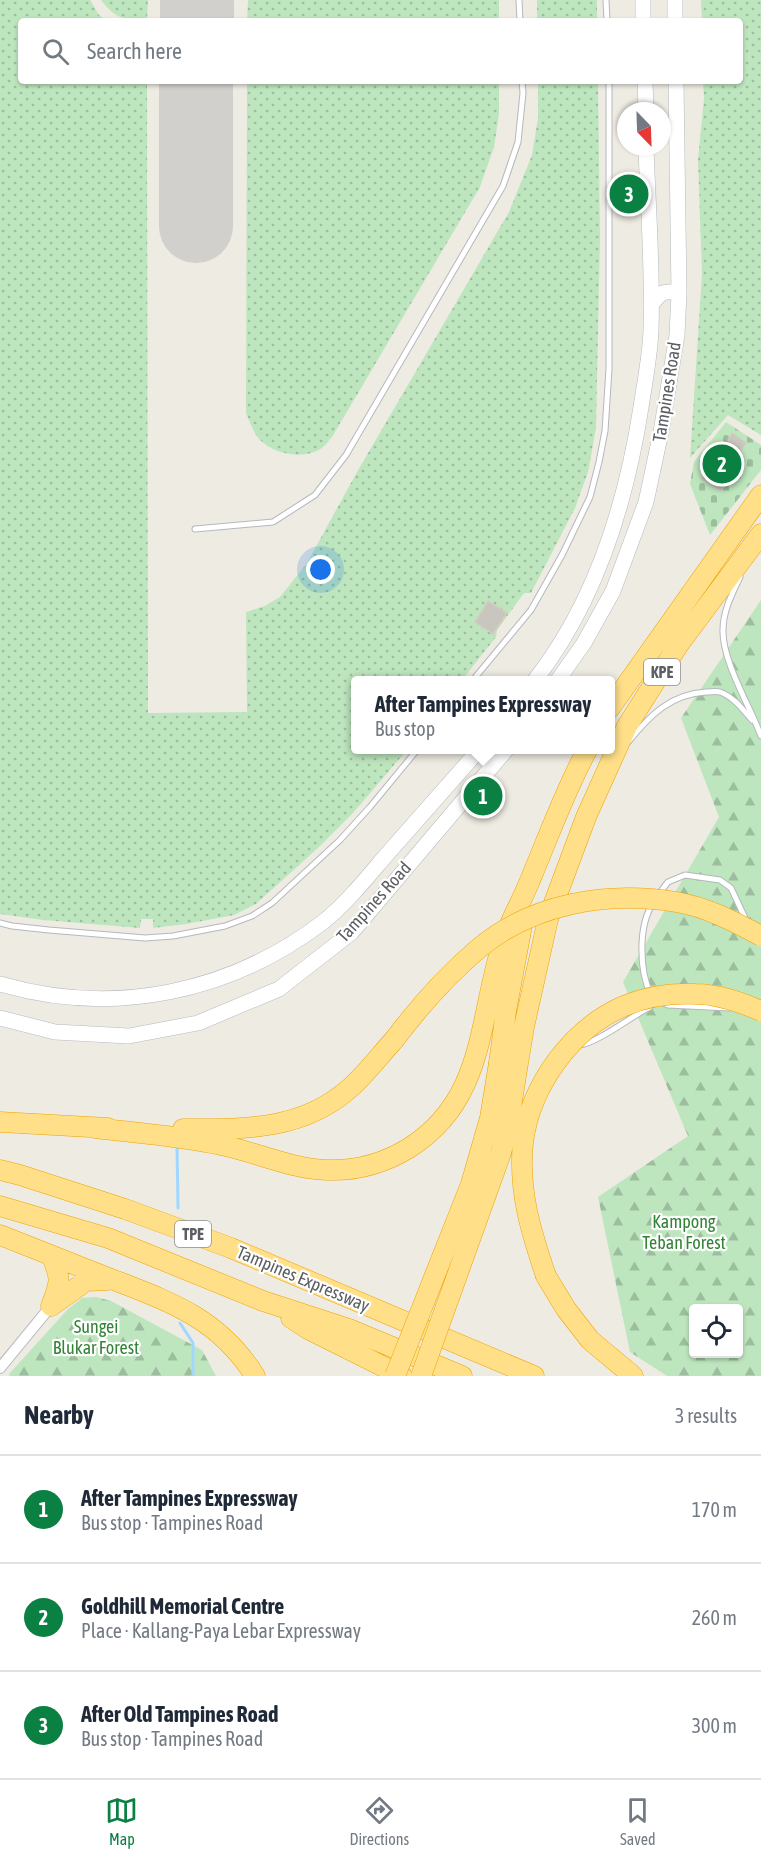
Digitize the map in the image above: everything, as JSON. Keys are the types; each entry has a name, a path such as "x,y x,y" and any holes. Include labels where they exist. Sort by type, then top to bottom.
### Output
{"highway":[{"name":"KPE","path":"615,701 761,495"},
{"name":"KPE","path":"615,753 627,726 679,644 759,536"},
{"path":"95,1128 222,1145 295,1166 326,1170 364,1168 393,1158 425,1138 445,1118 464,1090 477,1052 502,944 543,845 585,754"},
{"name":"KPE","path":"509,1063 530,997 548,919 586,817 615,754"},
{"path":"420,1376 501,1153 510,1120 506,1011 531,878"},
{"path":"0,1122 95,1128 241,1129 283,1124 319,1110 350,1088 394,1040 424,1002 478,948 526,919 561,906 596,899 638,898 678,902 713,912 761,936"},
{"path":"633,1376 590,1340 566,1309 546,1276 532,1237 525,1204 522,1172 523,1141 531,1106 556,1061 586,1030 625,1006 664,995 697,993 736,1000 761,1010"},
{"path":"395,1376 471,1184 509,1063"},
{"name":"Tampines Expressway","path":"0,1170 125,1209 231,1248 534,1376"},
{"name":"Tampines Expressway","path":"0,1206 108,1238 263,1301 349,1329 462,1376"},
{"path":"0,1235 157,1296 194,1314 228,1341 255,1376"},
{"path":"51,1255 58,1270 59,1286 51,1306"},
{"path":"51,1306 86,1281 114,1280"},
{"path":"263,1301 308,1329 402,1376"}],"main road":[{"path":"643,0 643,18"},
{"path":"675,0 675,18"},
{"path":"645,84 645,102"},
{"name":"Tampines Road","path":"561,676 584,643 613,591 646,502 661,432 677,335 679,293 676,84"},
{"name":"Tampines Road","path":"539,676 551,660 597,575 616,521 630,469 647,368 651,305 646,156"},
{"path":"651,305 666,290 679,293"},
{"name":"Tampines Road","path":"0,984 69,999 138,998 199,986 265,960 324,921 361,884 475,754"},
{"name":"Tampines Road","path":"0,1018 56,1032 129,1036 198,1023 279,989 351,933 504,754"}],"street":[{"path":"0,1368 51,1306"}],"lane":[{"path":"519,0 520,18"},
{"path":"606,0 607,18"},
{"path":"195,529 273,522 315,495 346,455 503,186 518,142 522,84"},
{"path":"477,676 531,610 562,555 590,497 599,462 605,431 609,369 609,84"},
{"path":"759,536 727,604 723,631 728,658 761,736"},
{"path":"609,767 644,723 669,702 692,693 719,692 735,701 757,726"},
{"path":"0,923 49,930 145,938 173,936 225,926 252,916 272,903 340,840 414,754"},
{"path":"761,945 744,918 731,888 720,880 685,875 668,882 648,911 643,925 643,971 651,995 660,1002 668,1005 761,1010"},
{"path":"571,1042 579,1045 589,1044 660,1002"}],"green space":[{"path":"0,0 90,0 102,18 18,18 18,84 147,84 148,713 247,712 246,612 265,606 280,597 307,563 357,472 509,212 532,155 538,118 538,84 598,84 600,238 596,428 588,472 575,508 531,593 524,593 497,630 496,637 465,676 351,676 351,754 404,754 353,813 256,904 234,915 153,928 153,919 141,919 140,928 0,914"},
{"path":"101,0 148,0 147,18 125,18 111,11"},
{"path":"248,0 499,0 499,18 247,18"},
{"path":"537,0 597,0 597,18 537,18"},
{"path":"701,0 761,0 761,435 728,415 690,458 702,274 698,160 703,84 743,84 743,18 702,18"},
{"path":"247,84 499,84 499,114 494,147 480,187 332,437 322,448 314,452 287,454 262,442 256,435 246,413"},
{"path":"726,422 761,445 761,470 710,535 690,484 694,462"},
{"name":"Kampong Teban Forest","path":"761,600 761,1376 667,1376 630,1352 598,1197 688,1136 623,982 719,817 681,718"},
{"name":"Sungei Blukar Forest","path":"96,1297 111,1301 202,1350 216,1376 10,1376 9,1374 68,1309 82,1298"}],"building":[{"path":"732,433 746,443 723,477 728,481 721,491 701,478 729,441"},
{"path":"488,601 507,613 493,634 475,622"}],"waterway":[{"path":"177,1145 178,1208"},
{"path":"180,1323 193,1343 193,1376"}],"runway":[{"path":"197,0 197,18"},
{"path":"196,84 196,226"}],"place":[{"name":"After Old Tampines Road","path":"629,194"},
{"name":"Goldhill Memorial Centre","path":"722,464"},
{"name":"After Tampines Expressway","path":"483,796"}]}
